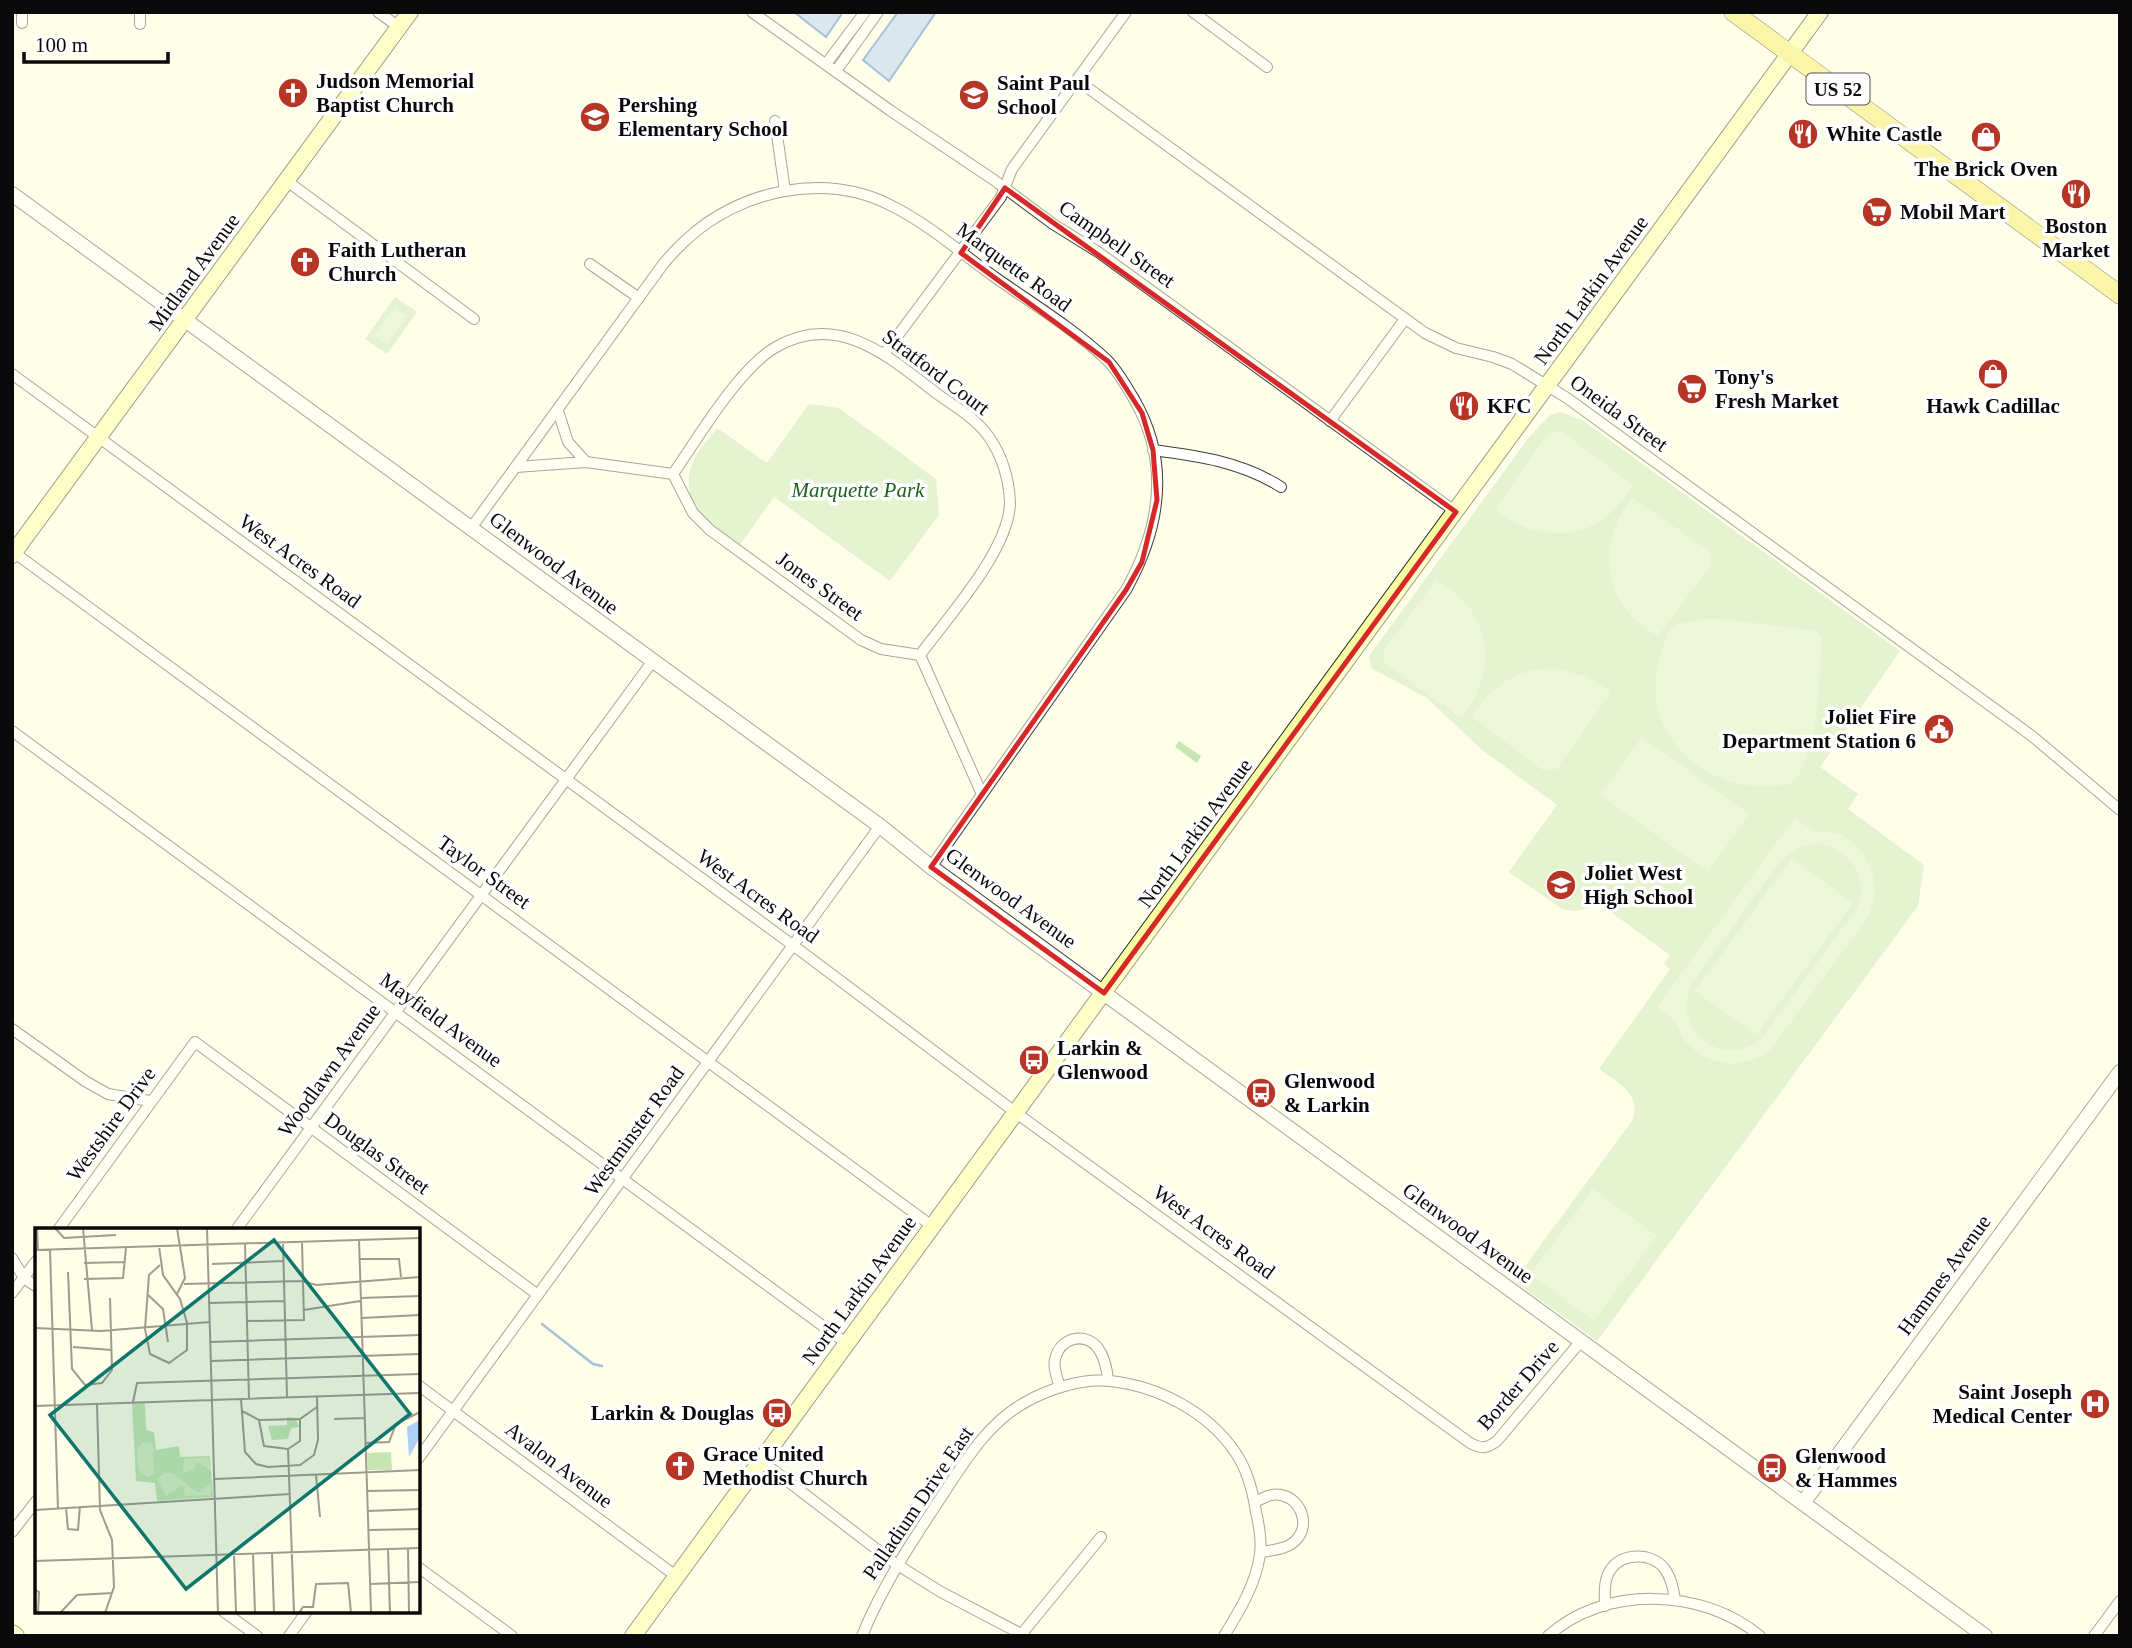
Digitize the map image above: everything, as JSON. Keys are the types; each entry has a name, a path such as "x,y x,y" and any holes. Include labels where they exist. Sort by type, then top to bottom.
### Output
{"main road":[{"name":"Midland Avenue","path":"13,553 410,12"},
{"name":"US 52","path":"1733,12 2120,295"},
{"name":"North Larkin Avenue","path":"633,1636 1820,12"}],"street":[{"path":"379,12 399,27"},
{"name":"Campbell Street","path":"752,12 1053,224 1098,252 1456,512"},
{"path":"831,68 865,12"},
{"path":"831,68 878,12"},
{"path":"884,354 1001,197 1012,169 1126,12"},
{"path":"1193,12 1267,67"},
{"name":"Oneida Street","path":"1077,80 1405,319 1442,342 1503,360 1548,386 2010,719 2120,810"},
{"path":"775,121 785,191"},
{"path":"287,181 474,319"},
{"name":"Marquette Road","path":"471,528 664,263 686,239 709,221 760,196 785,191 833,189 861,193 889,204 918,220 1085,341 1109,362 1142,413 1157,472 1157,500 1151,535 1142,562 1126,590 981,792 931,867"},
{"name":"Glenwood Avenue","path":"12,194 880,826 931,867 1984,1636"},
{"path":"590,264 639,299"},
{"path":"1330,421 1405,319"},
{"name":"Stratford Court","path":"673,474 742,377 758,360 776,347 797,338 819,334 864,342 884,354 988,435 1007,480 1010,504 1005,529 992,557 920,655"},
{"name":"West Acres Road","path":"12,374 794,946 1015,1112 1480,1448"},
{"path":"558,411 568,442 586,462"},
{"path":"1153,450 1240,466 1260,473 1281,487"},
{"path":"516,467 586,462 673,474"},
{"name":"Jones Street","path":"673,474 694,513 710,530 861,640 881,649 920,655"},
{"name":"Taylor Street","path":"13,553 932,1226"},
{"path":"920,655 981,792"},
{"name":"Woodlawn Avenue","path":"237,1228 652,662"},
{"name":"Mayfield Avenue","path":"12,731 846,1343"},
{"name":"Westminster Road","path":"420,1456 880,826"},
{"path":"12,1029 85,1081 108,1094 150,1101"},
{"name":"Douglas Street","path":"195,1042 537,1295"},
{"name":"Westshire Drive","path":"59,1228 195,1042"},
{"name":"Hammes Avenue","path":"1803,1503 2120,1072"},
{"path":"12,1258 24,1278 35,1286"},
{"path":"12,1293 35,1263"},
{"path":"1060,1387 1055,1359 1068,1340 1080,1338 1091,1341 1099,1350 1106,1366 1108,1380"},
{"name":"Border Drive","path":"1480,1448 1488,1447 1497,1441 1581,1341"},
{"name":"Palladium Drive East","path":"862,1636 877,1600 897,1564 958,1472 998,1421 1024,1402 1060,1387 1108,1380 1162,1394 1186,1406 1224,1437 1237,1454 1255,1502"},
{"name":"Avalon Avenue","path":"420,1386 676,1576"},
{"path":"760,1460 897,1564 941,1592 1022,1635 1101,1537"},
{"path":"1224,1636 1244,1603 1261,1552 1255,1502 1269,1495 1282,1495 1294,1501 1302,1513 1304,1525 1297,1540 1284,1547 1261,1552"},
{"path":"12,1532 35,1503"},
{"path":"1605,1606 1605,1582 1611,1568 1622,1560 1640,1556 1664,1567 1671,1580 1675,1599"},
{"path":"420,1568 512,1636"},
{"path":"1548,1636 1580,1616 1605,1606 1646,1598 1675,1599 1706,1606 1733,1617 1756,1633"},
{"path":"2094,1636 2120,1601"},
{"path":"226,1613 257,1636"},
{"path":"289,1636 306,1613"}],"highlighted area":[{"path":"1005,188 1456,512 1104,993 931,867 1126,590 1142,562 1157,500 1153,450 1142,413 1109,362 961,253"}],"green space":[{"path":"395,297 417,312 387,354 365,339"},
{"path":"395,307 407,316 387,344 374,335"},
{"name":"Marquette Park","path":"809,404 839,408 936,479 939,515 890,581 774,497 740,545 707,520 692,500 689,475 694,460 717,428 767,463"},
{"path":"1560,412 1582,420 1900,651 1820,767 1858,794 1848,809 1924,865 1918,906 1597,1341 1514,1281 1632,1121 1634,1104 1631,1097 1620,1084 1599,1069 1670,969 1664,964 1670,955 1601,905 1575,911 1562,909 1509,872 1557,805 1481,749 1427,698 1373,669 1369,656 1530,436 1550,415"},
{"path":"1561,431 1633,485 1620,503 1589,527 1571,532 1533,530 1495,510 1548,433"},
{"path":"1632,498 1710,551 1712,564 1658,636 1625,608 1610,574 1612,536"},
{"path":"1436,580 1455,593 1469,608 1479,624 1484,642 1482,680 1462,718 1385,664 1383,651"},
{"path":"1704,619 1817,631 1822,638 1814,731 1803,766 1794,782 1771,786 1727,780 1706,771 1688,758 1673,741 1662,721 1656,698 1661,655 1669,630 1679,624"},
{"path":"1554,668 1588,677 1611,692 1557,769 1544,771 1472,717 1488,696 1506,681 1528,672"},
{"path":"1642,737 1749,814 1708,872 1600,795"},
{"path":"1179,741 1201,756 1197,763 1175,747"},
{"path":"1795,817 1814,830 1841,835 1861,851 1872,872 1874,884 1874,896 1866,920 1770,1050 1750,1061 1716,1061 1687,1043 1674,1020 1657,1007","holes":["1817,843 1839,850 1854,865 1861,885 1857,908 1762,1038 1747,1047 1732,1050 1717,1048 1704,1041 1694,1030 1688,1016 1687,1001 1691,984 1781,860 1799,847"]},
{"path":"1792,858 1853,903 1756,1035 1695,991"},
{"path":"1593,1189 1657,1236 1594,1321 1530,1274"}],"water":[{"path":"794,12 843,12 826,37"},
{"path":"898,12 936,12 889,81 863,60"}],"waterway":[{"path":"542,1324 593,1364 602,1366"}],"place":[{"name":"Judson Memorial Baptist Church","path":"293,93"},
{"name":"Saint Paul School","path":"974,95"},
{"name":"Pershing Elementary School","path":"595,117"},
{"name":"White Castle","path":"1803,134"},
{"name":"The Brick Oven","path":"1986,137"},
{"name":"Boston Market","path":"2076,194"},
{"name":"Mobil Mart","path":"1877,212"},
{"name":"Faith Lutheran Church","path":"305,262"},
{"name":"Hawk Cadillac","path":"1993,374"},
{"name":"Tony's Fresh Market","path":"1692,389"},
{"name":"KFC","path":"1464,406"},
{"name":"Joliet Fire Department Station 6","path":"1939,729"},
{"name":"Joliet West High School","path":"1561,885"},
{"name":"Larkin & Glenwood","path":"1034,1060"},
{"name":"Glenwood & Larkin","path":"1261,1093"},
{"name":"Saint Joseph Medical Center","path":"2095,1404"},
{"name":"Larkin & Douglas","path":"777,1413"},
{"name":"Grace United Methodist Church","path":"680,1466"},
{"name":"Glenwood & Hammes","path":"1772,1468"}]}
